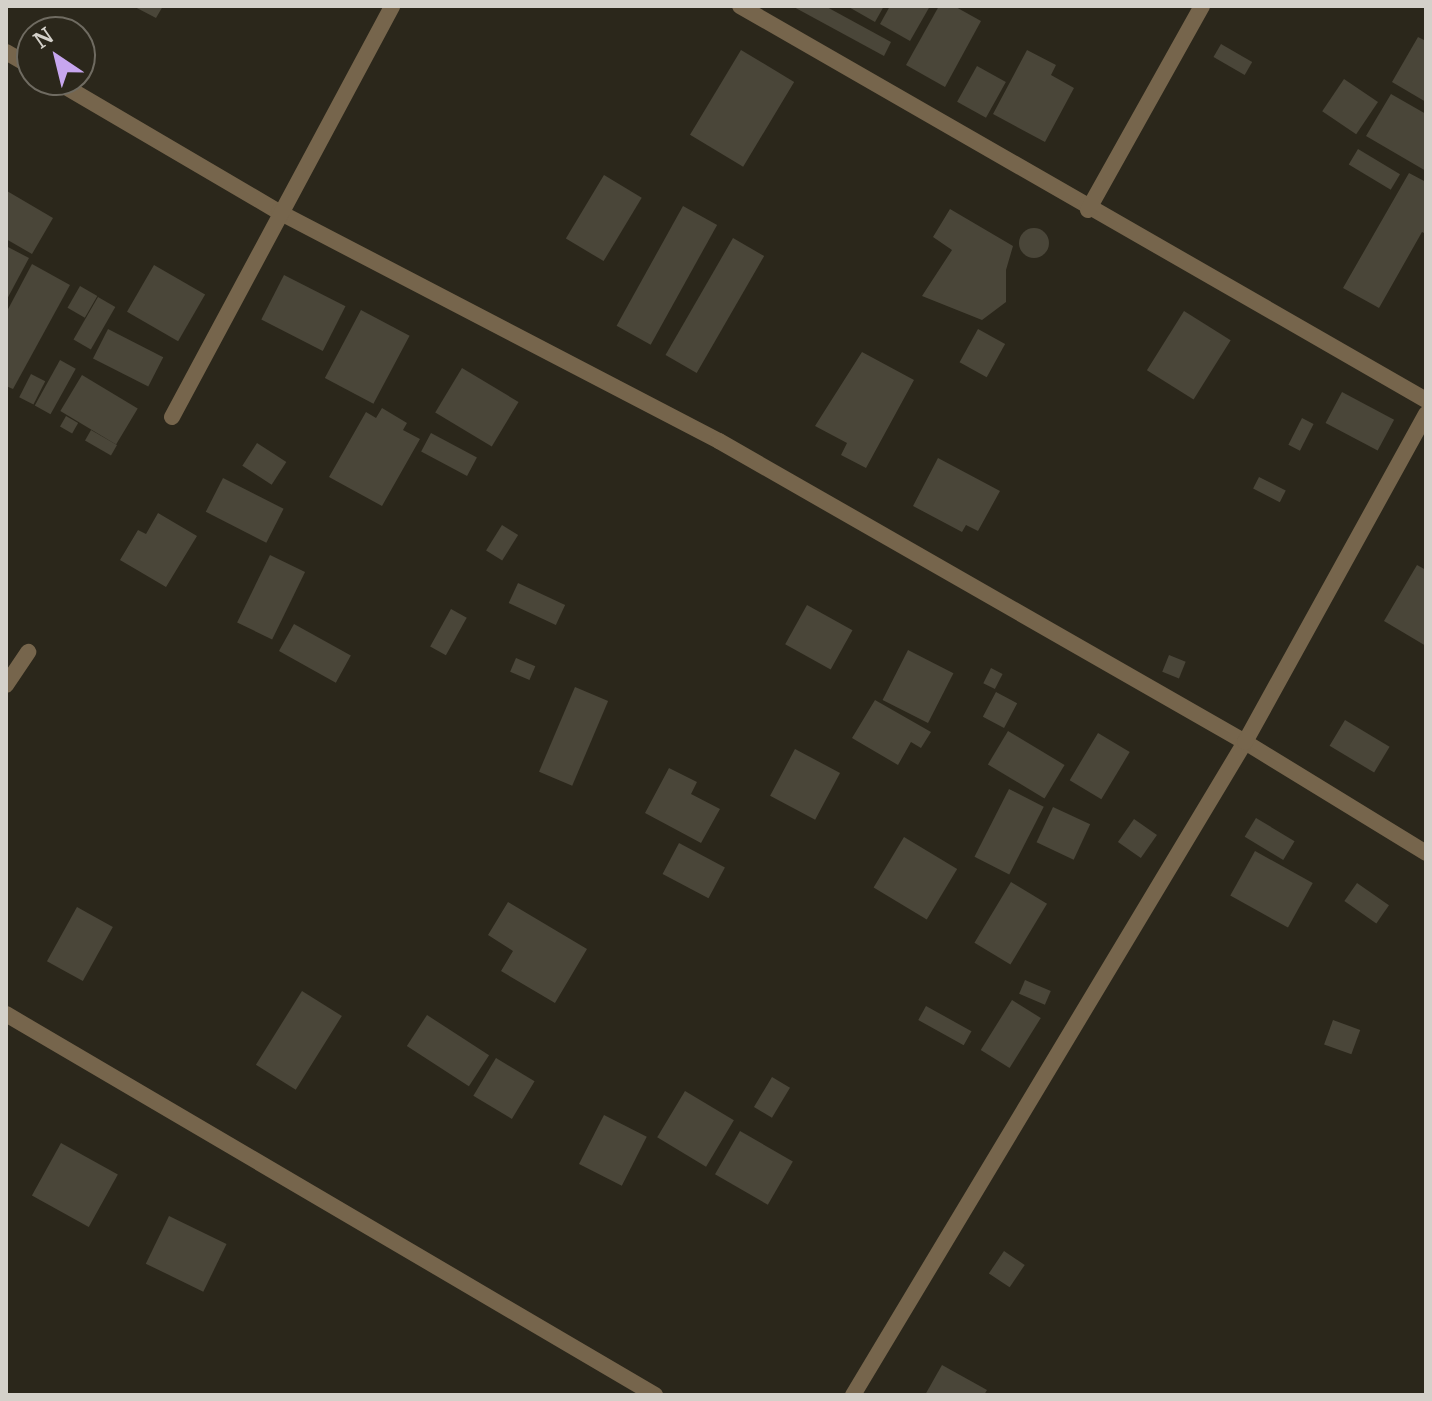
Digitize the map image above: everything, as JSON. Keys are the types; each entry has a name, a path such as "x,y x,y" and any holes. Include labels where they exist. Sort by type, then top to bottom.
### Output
{"street":[{"path":"172,417 279,212 392,6"},
{"path":"740,6 1088,210 1426,400"},
{"path":"1088,210 1202,6"},
{"path":"81,96 279,212 719,441 1245,742 1426,853"},
{"path":"853,1395 1245,742 1426,414"},
{"path":"6,685 28,652"},
{"path":"6,1014 655,1395"}],"building":[{"path":"133,6 163,6 156,18"},
{"path":"792,6 825,6 891,42 884,56"},
{"path":"847,6 884,6 875,22"},
{"path":"890,6 930,6 910,41 880,24"},
{"path":"939,6 954,6 981,21 945,87 906,65"},
{"path":"1418,37 1426,41 1426,102 1392,82"},
{"path":"1221,44 1252,62 1245,75 1214,57"},
{"path":"741,50 794,82 743,167 690,135"},
{"path":"1027,50 1056,65 1051,75 1074,88 1045,142 993,114"},
{"path":"977,66 1006,82 986,118 957,102"},
{"path":"1344,79 1378,102 1356,134 1322,111"},
{"path":"1391,94 1426,114 1426,171 1366,136"},
{"path":"1358,149 1400,174 1391,190 1349,164"},
{"path":"1409,173 1426,182 1426,234 1422,232 1379,308 1343,288"},
{"path":"604,175 642,198 604,261 566,238"},
{"path":"7,191 53,218 32,254 6,239"},
{"path":"683,206 717,225 651,345 617,326"},
{"path":"950,209 1013,246 1006,270 1006,302 982,320 922,296 952,250 933,237"},
{"path":"1034,228 1045,232 1049,243 1045,254 1034,258 1023,254 1019,243 1023,232"},
{"path":"733,238 764,256 697,373 666,355"},
{"path":"6,246 29,258 6,301"},
{"path":"32,264 70,285 13,389 6,386 6,313"},
{"path":"154,265 205,294 178,341 127,312"},
{"path":"284,275 345,306 323,351 261,320"},
{"path":"80,286 97,296 85,318 68,308"},
{"path":"98,297 115,307 91,349 74,339"},
{"path":"361,310 410,336 373,404 325,378"},
{"path":"1184,311 1231,340 1194,400 1147,370"},
{"path":"108,329 163,357 148,387 93,358"},
{"path":"978,329 1005,344 987,377 960,362"},
{"path":"862,352 914,380 866,468 841,455 847,443 815,426"},
{"path":"60,360 76,369 51,414 35,405"},
{"path":"462,368 519,402 492,447 435,413"},
{"path":"31,374 45,381 33,404 19,397"},
{"path":"82,375 138,408 116,444 60,411"},
{"path":"1342,392 1394,420 1378,451 1326,423"},
{"path":"382,408 407,423 403,430 420,439 382,506 329,477 366,412 376,418"},
{"path":"66,416 78,423 72,433 60,426"},
{"path":"1302,418 1314,424 1300,451 1288,445"},
{"path":"91,430 117,445 111,455 85,440"},
{"path":"431,433 477,457 467,476 421,452"},
{"path":"257,443 286,462 272,485 242,466"},
{"path":"938,458 1000,491 978,531 966,525 962,532 913,506"},
{"path":"1259,477 1286,491 1280,502 1253,489"},
{"path":"223,478 284,509 266,543 206,512"},
{"path":"158,513 197,536 166,587 120,560 138,530 146,534"},
{"path":"502,525 518,535 502,561 486,550"},
{"path":"270,555 305,572 272,640 237,622"},
{"path":"1417,565 1426,570 1426,646 1384,621"},
{"path":"518,583 565,605 556,625 509,603"},
{"path":"807,605 852,630 831,670 785,644"},
{"path":"451,609 467,618 446,655 430,647"},
{"path":"294,624 351,656 336,683 279,651"},
{"path":"908,650 953,673 928,723 883,700"},
{"path":"1169,655 1186,662 1179,678 1162,672"},
{"path":"516,658 535,666 529,680 510,672"},
{"path":"991,668 1003,674 995,689 983,683"},
{"path":"575,687 608,701 572,786 539,772"},
{"path":"996,692 1017,703 1004,728 983,717"},
{"path":"875,700 931,732 921,748 911,742 898,765 852,738"},
{"path":"1345,720 1390,747 1374,772 1330,746"},
{"path":"1008,731 1065,765 1044,798 988,764"},
{"path":"1098,733 1130,752 1101,799 1070,780"},
{"path":"795,749 840,773 815,820 770,796"},
{"path":"669,768 697,782 691,794 720,809 701,843 645,813"},
{"path":"1009,789 1044,807 1009,874 974,857"},
{"path":"1053,807 1090,824 1074,860 1037,842"},
{"path":"1256,818 1295,841 1283,860 1245,837"},
{"path":"1134,819 1157,835 1141,858 1118,842"},
{"path":"904,837 957,869 927,920 874,888"},
{"path":"679,843 725,867 708,898 663,874"},
{"path":"1255,851 1313,883 1288,928 1230,896"},
{"path":"1011,882 1047,904 1010,964 974,943"},
{"path":"1357,883 1389,905 1376,923 1344,901"},
{"path":"508,902 587,949 555,1003 501,971 513,951 488,935"},
{"path":"77,907 113,927 83,981 47,961"},
{"path":"1025,980 1051,991 1045,1005 1019,994"},
{"path":"302,991 342,1016 296,1090 256,1065"},
{"path":"1012,1000 1041,1018 1010,1068 981,1050"},
{"path":"926,1006 971,1031 964,1045 918,1020"},
{"path":"427,1015 489,1055 469,1086 407,1046"},
{"path":"1333,1020 1360,1030 1351,1054 1324,1044"},
{"path":"496,1058 535,1081 512,1119 473,1096"},
{"path":"772,1077 790,1088 772,1118 754,1107"},
{"path":"685,1091 734,1120 706,1167 657,1137"},
{"path":"604,1115 647,1137 622,1186 579,1164"},
{"path":"740,1131 793,1162 768,1205 715,1174"},
{"path":"61,1143 118,1175 89,1227 32,1195"},
{"path":"169,1216 227,1244 203,1292 146,1264"},
{"path":"1004,1251 1025,1265 1010,1287 989,1273"},
{"path":"942,1365 987,1390 984,1395 925,1395"}]}
